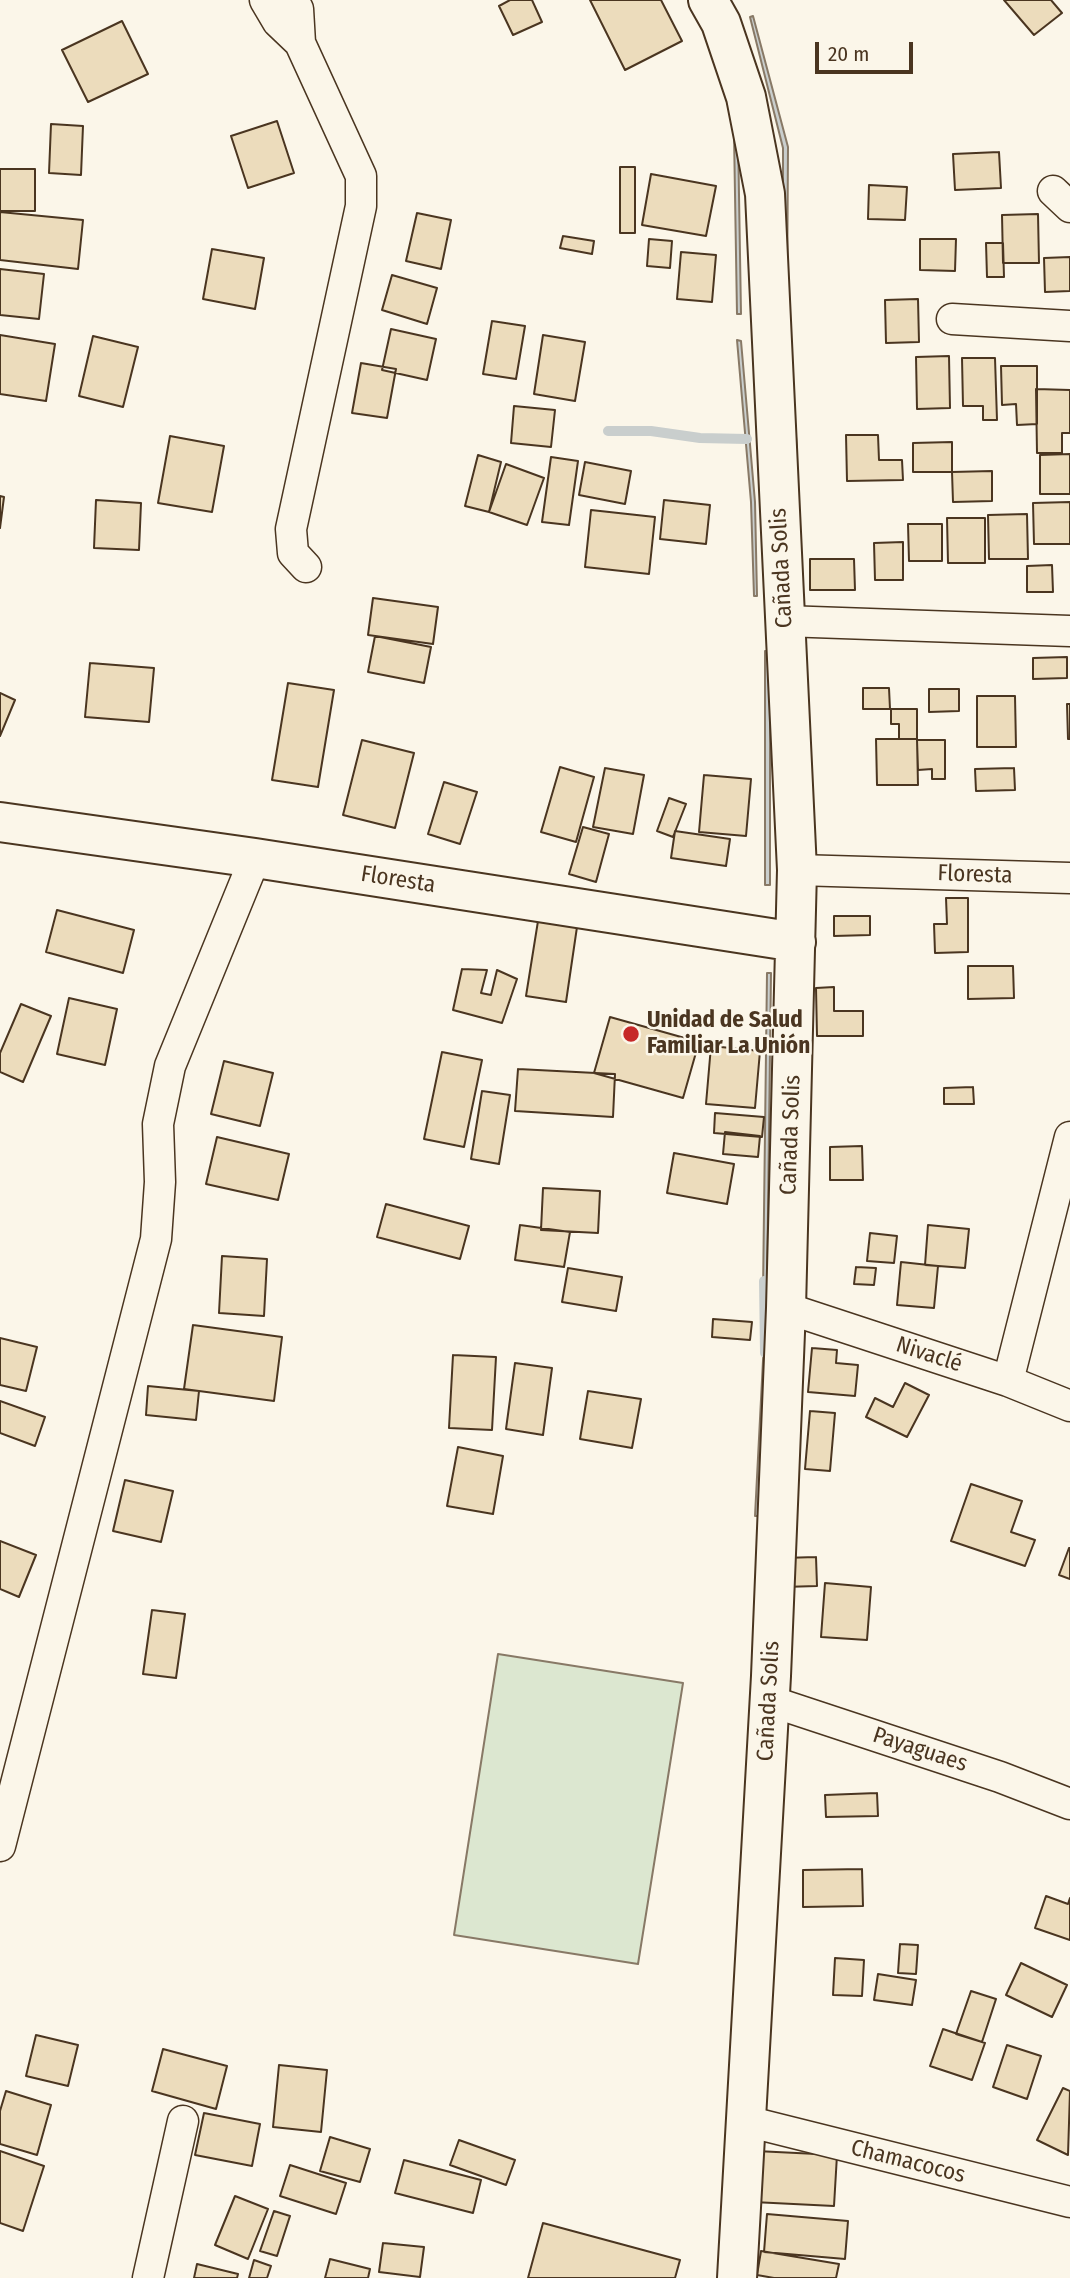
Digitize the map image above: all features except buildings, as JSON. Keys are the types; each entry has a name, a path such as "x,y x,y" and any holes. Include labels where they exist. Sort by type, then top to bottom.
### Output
{"street":[{"path":"265,0 278,22 300,43 361,176 361,206 291,529 293,552 306,567"},
{"path":"293,0 298,9 300,43"},
{"name":"Cañada Solis","path":"718,4 721,23 747,97 765,194 797,870 786,1308 769,1701 737,2278"},
{"path":"952,319 1070,326"},
{"path":"784,621 1070,631"},
{"name":"Floresta","path":"0,822 255,858 796,942"},
{"path":"0,1846 10,1772 156,1239 160,1182 158,1124 170,1066 255,858"},
{"name":"Floresta","path":"797,870 1070,878"},
{"path":"1008,1381 1070,1137"},
{"name":"Nivaclé","path":"786,1308 1008,1381 1070,1406"},
{"name":"Payaguaes","path":"769,1701 1000,1777 1070,1804"},
{"path":"148,2278 183,2121"},
{"name":"Chamacocos","path":"746,2122 1070,2202"}],"green space":[{"path":"498,1654 683,1683 638,1964 454,1935"}],"shaded area":[{"path":"753,16 788,147 787,307 797,451 792,452 783,308 783,148 750,17"},
{"path":"734,134 738,135 741,314 737,314"},
{"path":"737,340 741,341 755,502 757,596 754,596 751,502"},
{"path":"765,651 770,651 770,885 765,885"},
{"path":"767,973 771,973 767,1291 763,1291"},
{"path":"764,1341 768,1342 759,1516 755,1516"}],"waterway":[{"path":"608,431 651,431 700,438 747,439"},
{"path":"764,1281 765,1353"}],"place":[{"name":"Unidad de Salud Familiar La Unión","path":"631,1034"}]}
